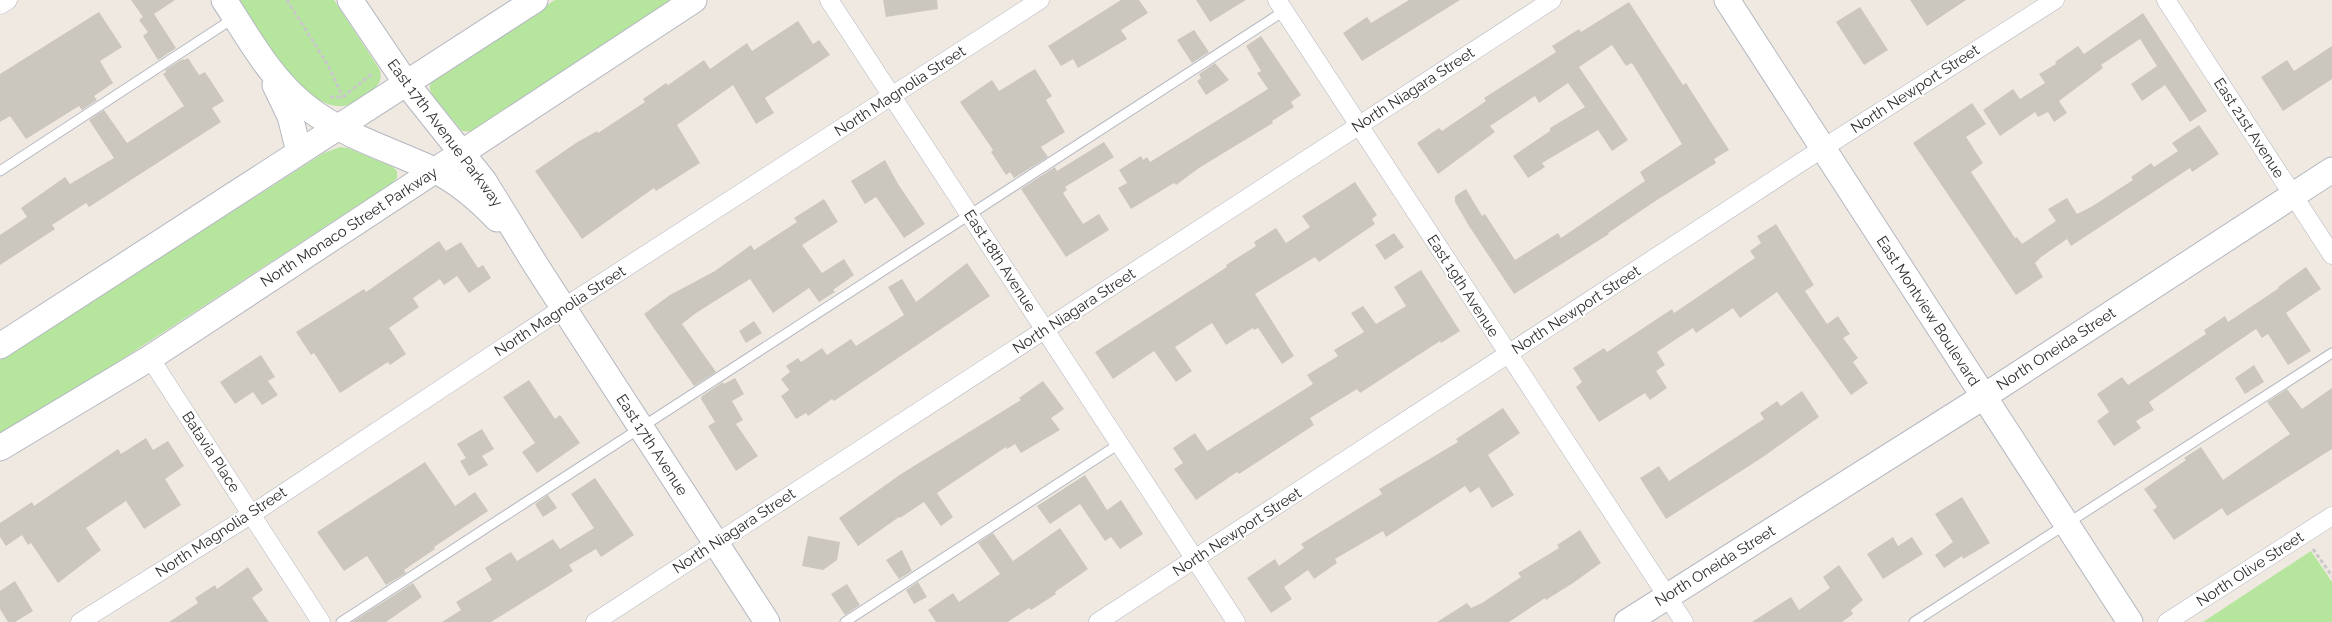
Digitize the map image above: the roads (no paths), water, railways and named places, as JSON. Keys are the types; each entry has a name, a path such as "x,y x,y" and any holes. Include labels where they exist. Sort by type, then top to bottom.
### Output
{"main road":[{"name":"East 17th Avenue Parkway","path":"350,0 406,83 463,152 502,208 537,267"},
{"path":"0,346 534,0"},
{"name":"North Monaco Street Parkway","path":"0,448 150,358 694,0"},
{"name":"East Montview Boulevard","path":"1727,0 2130,622"},
{"name":"East 17th Avenue Parkway","path":"230,8 259,54 283,85 299,100 338,128 436,171 458,184 482,204 537,267"},
{"path":"259,54 290,116 299,152"},
{"name":"North Oneida Street","path":"1627,622 1983,397 2332,170"},
{"name":"East 17th Avenue","path":"537,267 767,622"}],"street":[{"path":"0,5 8,0"},
{"name":"East 18th Avenue","path":"829,0 1236,622"},
{"name":"North Magnolia Street","path":"80,622 252,514 563,308 1040,0"},
{"name":"North Niagara Street","path":"595,622 1552,0"},
{"name":"North Newport Street","path":"1098,622 2054,0"},
{"name":"East 21st Avenue","path":"2166,0 2332,255"},
{"name":"East 19th Avenue","path":"1280,5 1684,622"},
{"name":"Batavia Place","path":"150,358 321,622"},
{"name":"North Olive Street","path":"2167,622 2332,516"}],"lane":[{"path":"341,622 970,215 1280,5"},
{"path":"0,171 230,8"},
{"path":"1914,622 2332,353"},
{"path":"845,622 1119,444"}]}
